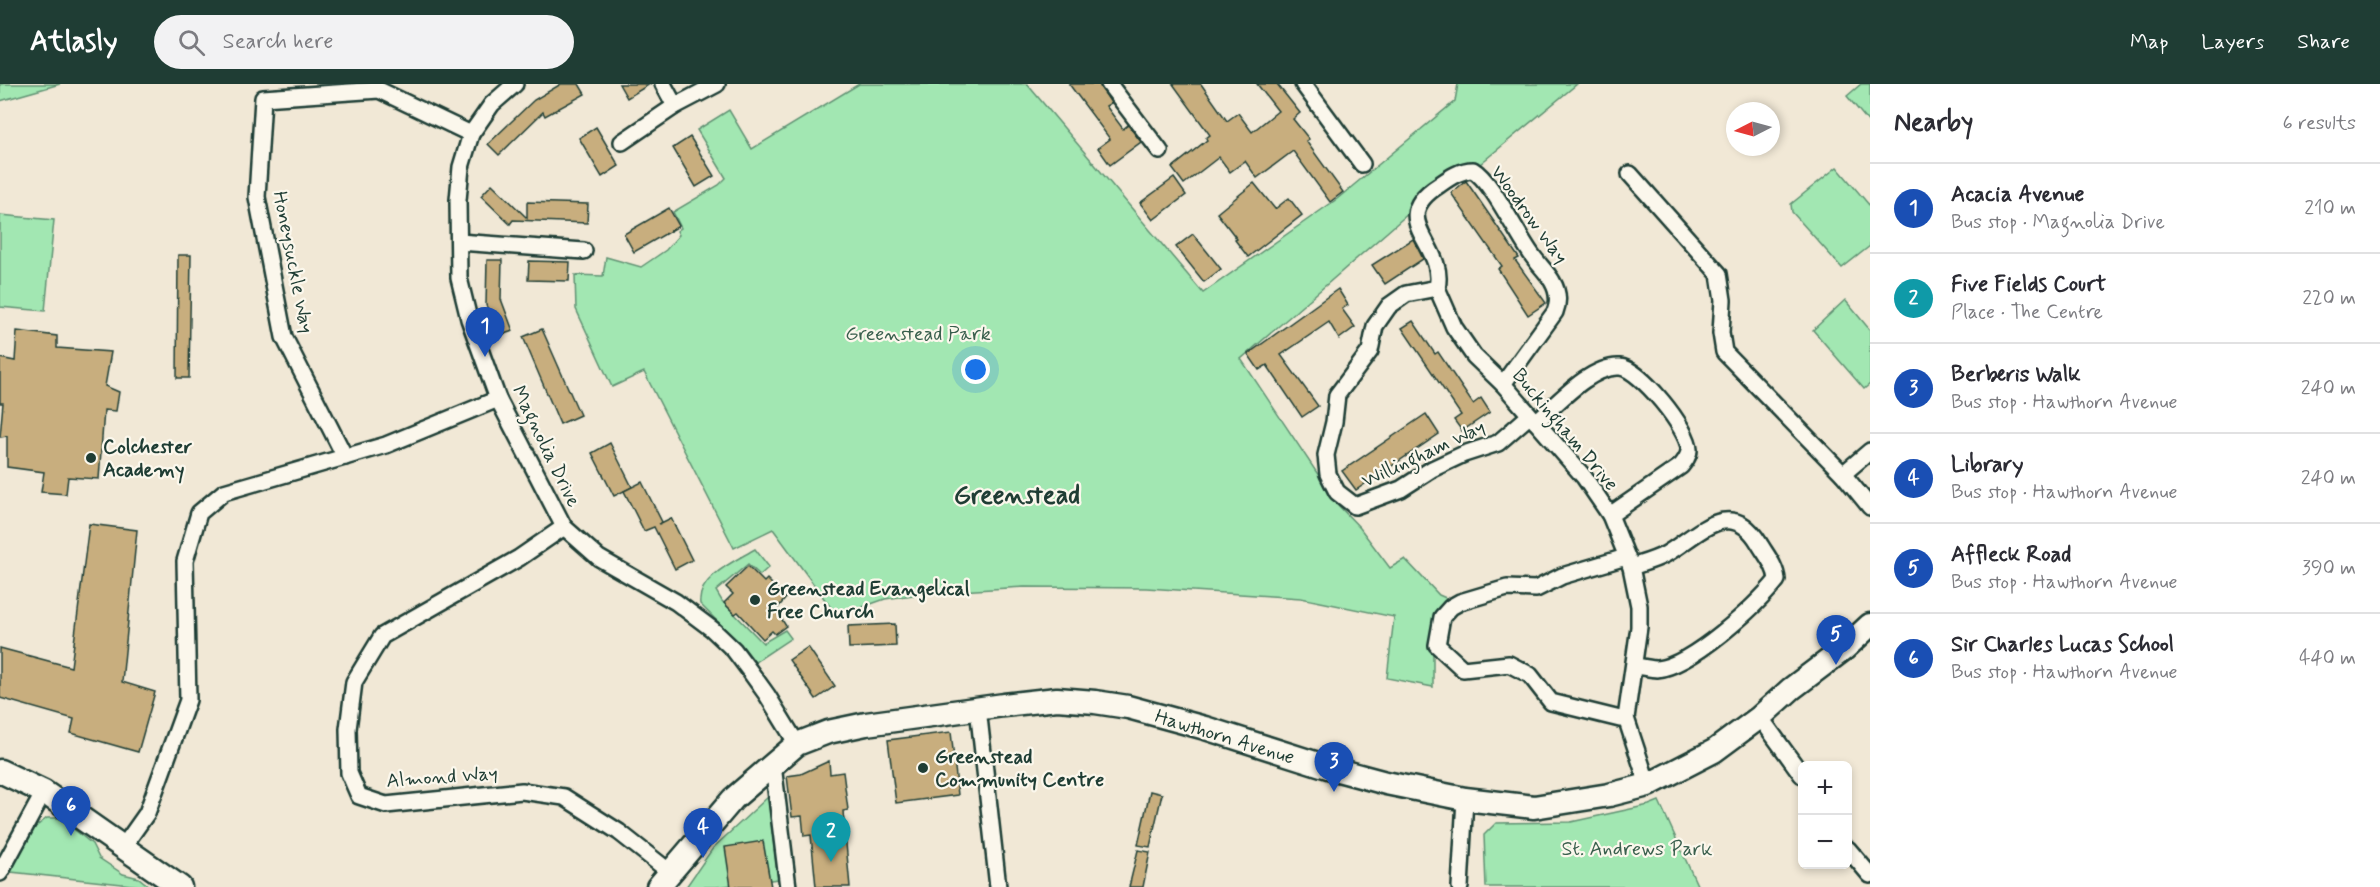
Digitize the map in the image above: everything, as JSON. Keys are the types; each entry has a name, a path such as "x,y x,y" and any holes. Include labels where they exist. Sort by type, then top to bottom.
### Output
{"street":[{"name":"Magnolia Drive","path":"515,84 492,104 471,134 461,167 458,200 459,278 469,319 498,399 564,527 599,558 676,602 712,629 734,650 749,670 797,744"},
{"path":"663,84 675,106"},
{"path":"622,142 675,106 717,84"},
{"path":"1108,84 1160,151"},
{"path":"1303,84 1362,164"},
{"name":"Honeysuckle Way","path":"345,457 284,337 257,197 263,98 379,90 471,134"},
{"name":"Woodrow Way","path":"1437,288 1440,276 1434,255 1416,224 1419,202 1422,197 1456,174 1473,170 1478,173 1495,196 1532,256 1552,281 1559,303 1555,312 1503,384"},
{"path":"1630,174 1719,274 1723,300 1721,333 1724,352 1843,474 1870,507"},
{"path":"459,242 584,251"},
{"name":"Buckingham Drive","path":"1437,288 1454,327 1474,356 1503,384 1584,477 1610,515 1629,562 1639,606 1634,666 1626,718 1648,785"},
{"name":"Willingham Way","path":"1437,288 1406,294 1389,306 1375,326 1370,351 1337,395 1334,422 1326,455 1329,474 1337,492 1355,506 1378,499 1401,489 1432,469 1464,454 1498,443 1533,419"},
{"path":"1533,419 1589,377 1605,369 1622,367 1640,377 1678,423 1687,439 1689,449 1686,460 1681,466 1610,515"},
{"path":"123,847 147,813 188,700 185,561 200,513 224,492 386,445 498,399"},
{"path":"1843,474 1870,451"},
{"path":"1626,718 1609,717 1551,702 1530,675 1509,664 1463,669 1437,645 1442,617 1451,607 1460,602 1507,588 1536,589 1562,576 1666,554 1713,522 1726,520 1742,525 1755,536 1776,572 1777,580 1766,594 1719,635 1683,659 1658,669 1634,666"},
{"name":"Almond Way","path":"564,527 519,558 382,636 354,682 348,729 349,773 358,796 386,805 522,791 564,797 619,832 664,880"},
{"name":"Hawthorn Avenue","path":"664,880 733,799 797,744 828,732 866,724 1057,699 1128,707 1205,728 1334,769 1386,783 1465,799 1534,807 1609,795 1648,785 1714,751 1760,717 1791,689 1870,626"},
{"path":"978,708 998,887"},
{"path":"1760,717 1798,768"},
{"path":"773,765 788,887"},
{"path":"0,771 44,792 180,887"},
{"path":"0,873 44,792"},
{"path":"1460,887 1465,799"},
{"path":"1852,854 1870,875"}],"green space":[{"path":"0,84 60,84 0,101"},
{"name":"Greenstead Park","path":"859,84 1027,84 1203,293 1337,199 1455,101 1458,84 1577,84 1474,169 1417,206 1241,359 1339,506 1360,528 1390,568 1405,559 1439,595 1455,602 1433,650 1433,687 1387,678 1394,617 1301,598 1146,588 1024,587 927,593 885,599 837,616 773,529 734,548 644,372 612,387 576,309 575,275 603,276 606,257 641,267 666,250 679,235 677,231 681,228 673,212 719,185 726,178 697,130 729,110 752,149"},
{"path":"1861,84 1870,84 1870,124 1847,96"},
{"path":"1837,167 1870,206 1870,246 1842,268 1792,212 1791,204"},
{"path":"0,215 54,220 45,311 0,307"},
{"path":"1845,300 1870,330 1870,384 1864,389 1813,330"},
{"path":"755,549 769,567 760,575 748,564 716,591 722,601 763,643 785,630 791,638 755,662 700,604 701,594 711,578"},
{"path":"768,797 778,879 716,887 686,887 713,848"},
{"name":"St. Andrews Park","path":"1659,801 1698,887 1486,887 1484,835 1496,823 1571,822"},
{"path":"47,818 60,818 92,844 99,858 123,874 139,878 150,887 11,872 11,867 29,832"}],"building":[{"path":"561,84 579,84 585,94 545,116 543,112 499,155 488,144 534,100"},
{"path":"619,84 650,84 627,98"},
{"path":"1069,84 1099,84 1111,103 1106,106 1123,129 1128,125 1141,142 1110,165 1098,148 1110,139"},
{"path":"1173,84 1201,84 1227,121 1238,113 1252,132 1278,111 1257,84 1277,84 1300,113 1293,119 1309,139 1306,141 1343,192 1330,202 1293,151 1257,178 1245,161 1230,172 1219,157 1184,184 1172,168 1207,140 1206,138 1210,135"},
{"path":"596,127 619,166 602,177 579,138"},
{"path":"690,137 714,176 696,187 673,148"},
{"path":"1174,178 1186,195 1153,220 1140,203"},
{"path":"1466,181 1519,258 1515,260 1546,303 1528,315 1498,269 1502,266 1451,193"},
{"path":"1254,183 1275,209 1289,198 1302,215 1248,257 1217,213"},
{"path":"492,184 527,218 527,202 588,204 587,223 513,220 510,224 481,196"},
{"path":"669,208 679,226 634,252 624,234"},
{"path":"1193,234 1221,269 1204,282 1176,247"},
{"path":"1413,239 1423,259 1385,284 1372,265"},
{"path":"178,255 191,255 189,378 177,378"},
{"path":"487,260 502,260 501,299 513,331 498,336 486,305"},
{"path":"529,261 570,262 569,281 528,280"},
{"path":"1338,289 1348,305 1342,309 1355,327 1339,339 1329,322 1281,355 1318,406 1302,417 1267,365 1259,370 1248,354"},
{"path":"1413,321 1435,354 1438,352 1473,404 1481,398 1490,412 1462,431 1454,420 1461,415 1402,328"},
{"path":"542,329 580,415 560,424 523,337"},
{"path":"17,331 57,336 57,348 111,352 105,386 119,392 116,411 104,410 99,479 68,477 66,494 41,492 44,472 7,467 7,436 0,437 3,403 0,403 0,358 15,361"},
{"path":"1426,414 1439,434 1356,490 1342,471"},
{"path":"610,443 632,487 614,496 592,453"},
{"path":"642,482 662,522 659,524 671,518 692,560 675,569 654,527 644,531 624,491"},
{"path":"89,524 137,530 122,682 155,692 138,752 71,733 74,719 0,698 0,648 71,667"},
{"name":"Greenstead Evangelical Free Church","path":"748,566 764,582 767,579 786,598 776,610 786,626 775,634 772,631 763,639 738,612 735,614 724,603 733,594 726,587"},
{"path":"895,624 896,646 849,648 848,626"},
{"path":"808,647 835,686 816,699 789,660"},
{"name":"Greenstead Community Centre","path":"951,732 958,795 896,803 888,740"},
{"path":"829,761 830,774 843,772 848,810 843,811 850,887 816,887 811,835 804,836 802,816 792,817 787,776 801,774"},
{"path":"1150,791 1162,794 1150,847 1138,845"},
{"path":"763,841 771,887 731,887 725,847"},
{"path":"1138,850 1150,852 1143,887 1129,887"}],"place":[{"name":"Acacia Avenue","path":"485,357"},
{"name":"Colchester Academy","path":"91,458"},
{"name":"Greenstead Evangelical Free Church","path":"755,600"},
{"name":"Affleck Road","path":"1836,665"},
{"name":"Greenstead Community Centre","path":"923,768"},
{"name":"Berberis Walk","path":"1334,792"},
{"name":"Sir Charles Lucas School","path":"71,836"},
{"name":"Library","path":"703,858"},
{"name":"Five Fields Court","path":"831,862"}],"district":[{"name":"Greenstead","path":"1017,494"}]}
